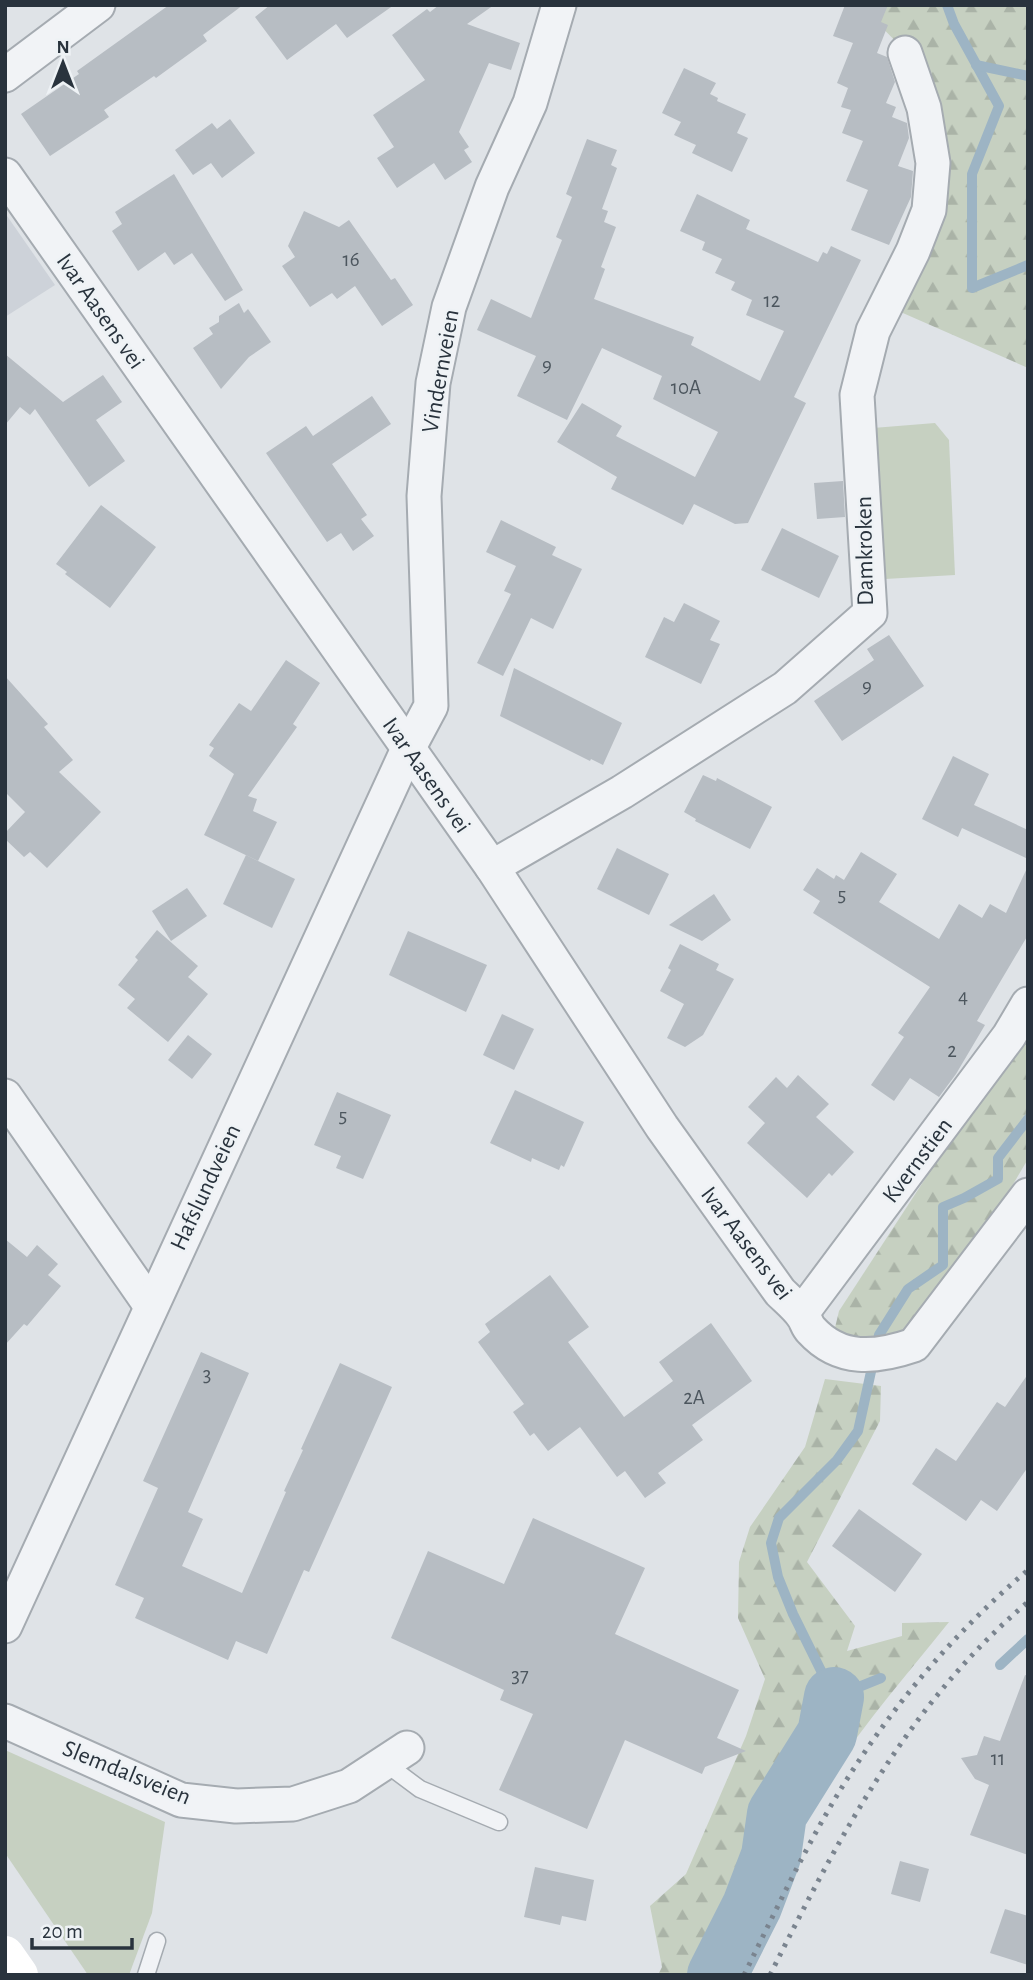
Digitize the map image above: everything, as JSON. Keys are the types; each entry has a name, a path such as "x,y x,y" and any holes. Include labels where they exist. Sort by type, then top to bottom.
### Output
{"main road":[{"path":"5,1955 19,1975"}],"street":[{"path":"5,75 98,5"},
{"name":"Vindernveien","path":"408,749 431,706 424,496 433,383 449,307 492,187 530,103 559,5"},
{"name":"Damkroken","path":"492,867 622,792 785,688 870,613 857,395 873,331 913,251 929,210 933,163 924,108 905,53"},
{"name":"Ivar Aasens vei","path":"5,175 492,867 662,1127 780,1292 802,1314 810,1329 836,1350 876,1354 914,1345 1028,1195"},
{"name":"Hafslundveien","path":"5,1626 408,749"},
{"name":"Kvernstien","path":"802,1314 1009,1036 1028,1004"},
{"path":"5,1096 150,1306"},
{"name":"Slemdalsveien","path":"5,1721 181,1800 236,1807 293,1804 349,1786 396,1755"}],"lane":[{"path":"396,1755 420,1789 499,1822"},
{"path":"146,1975 157,1941"}],"shaded area":[{"path":"5,213 55,285 5,317"}],"green space":[{"path":"860,5 1028,5 1028,368 896,310 924,211 908,54"},
{"path":"935,423 949,440 955,575 885,579 873,428"},
{"path":"1028,1021 1028,1159 1012,1186 902,1338 854,1346 834,1332 839,1311"},
{"path":"825,1379 881,1386 880,1421 807,1562 855,1626 847,1651 902,1636 902,1623 949,1622 873,1716 831,1775 788,1848 724,1975 658,1975 662,1967 650,1906 686,1874 746,1736 765,1679 738,1618 739,1562 750,1527 805,1447"},
{"path":"5,1750 165,1822 152,1913 129,1975 88,1975 5,1853"}],"building":[{"path":"169,5 243,5 203,35 207,41 156,78 154,76 104,110 109,117 50,156 21,114 79,74 77,71"},
{"path":"270,5 394,5 347,38 336,24 287,60 255,17"},
{"path":"439,5 494,5 467,24 520,43 511,70 489,63 459,132 469,147 464,150 472,162 445,180 434,163 397,188 377,158 394,147 373,115 425,80 392,35 427,9 430,12"},
{"path":"845,5 888,5 881,22 888,25 877,53 887,57 895,82 886,103 896,107 892,117 907,123 909,138 898,166 913,171 911,197 889,245 851,230 868,190 846,181 863,141 842,133 851,110 841,107 848,88 837,83 853,43 833,36"},
{"path":"684,68 716,83 710,94 718,98 717,101 746,114 737,133 748,138 732,172 692,153 696,145 674,135 681,122 662,113"},
{"path":"230,119 255,153 222,178 211,163 193,175 175,150 212,123 217,129"},
{"path":"587,139 617,150 611,165 617,168 602,209 608,211 604,222 616,227 601,267 605,269 594,299 694,337 691,345 760,381 784,331 746,315 752,300 731,290 735,282 715,273 722,259 702,250 705,242 680,231 697,194 750,220 746,229 818,262 823,252 827,254 831,246 861,260 794,397 806,403 748,523 735,524 694,504 683,525 611,489 617,477 557,442 582,403 622,426 616,436 695,477 718,432 653,399 662,376 602,348 567,420 517,396 536,356 477,330 491,299 531,318 562,240 556,237 572,197 566,194"},
{"path":"174,174 243,290 225,301 192,253 174,265 165,252 138,271 112,231 122,224 115,212"},
{"path":"304,211 339,227 349,220 391,280 395,278 413,305 382,326 355,286 337,299 332,293 310,307 282,266 295,257 288,246"},
{"path":"239,303 244,313 248,309 271,342 249,357 221,389 193,348 213,334 209,328 219,322 219,316"},
{"path":"5,354 63,402 103,375 122,402 96,420 125,461 89,487 35,409 30,415 20,407 5,425"},
{"path":"372,396 391,424 332,464 367,515 361,519 374,536 353,551 341,533 327,542 266,453 306,426 313,436"},
{"path":"843,481 845,517 817,519 814,483"},
{"path":"101,505 156,547 110,608 56,564"},
{"path":"501,520 556,547 552,555 582,569 553,629 531,618 503,676 477,663 511,594 504,591 516,566 486,552"},
{"path":"782,528 839,556 819,598 761,570"},
{"path":"684,603 720,621 710,640 720,644 701,684 645,657 664,617 674,622"},
{"path":"889,635 924,686 842,741 814,701 874,660 867,649"},
{"path":"286,660 320,683 293,724 297,727 248,796 257,799 253,811 277,822 258,861 204,835 234,774 209,756 214,748 209,745 239,703 251,711"},
{"path":"514,668 622,723 603,765 500,716"},
{"path":"5,676 48,724 44,727 73,760 59,772 101,812 47,868 30,852 24,857 5,839 5,833 25,812 5,792"},
{"path":"953,756 989,774 974,805 1028,830 1028,859 962,828 958,837 922,819"},
{"path":"703,775 716,781 717,778 772,807 750,849 695,821 696,819 684,812"},
{"path":"617,848 669,874 649,915 597,889"},
{"path":"861,852 897,874 879,902 939,939 959,904 982,918 990,904 1006,913 1028,866 1028,935 977,1021 985,1025 939,1097 910,1078 894,1101 871,1085 904,1037 898,1033 930,987 813,913 820,901 803,890 817,868 834,879 836,875 844,880"},
{"path":"246,855 295,879 272,928 223,904"},
{"path":"187,888 207,916 171,941 152,911"},
{"path":"714,894 731,920 702,941 669,925"},
{"path":"157,930 198,966 188,977 208,994 168,1042 127,1008 135,999 118,985 138,960 135,957"},
{"path":"408,931 487,965 466,1012 389,975"},
{"path":"680,944 719,964 716,970 734,979 703,1035 685,1047 667,1038 684,1004 660,991"},
{"path":"502,1014 534,1029 514,1070 483,1055"},
{"path":"188,1035 212,1054 192,1079 168,1060"},
{"path":"798,1075 829,1104 816,1117 854,1152 832,1176 829,1173 807,1198 747,1143 765,1123 748,1107 776,1077 787,1088"},
{"path":"515,1090 584,1122 564,1167 561,1165 559,1170 532,1158 531,1162 490,1143"},
{"path":"337,1092 391,1115 363,1179 336,1168 341,1156 314,1145"},
{"path":"5,1239 27,1257 37,1245 58,1264 48,1275 61,1286 27,1326 24,1324 5,1345"},
{"path":"550,1275 589,1327 568,1342 624,1417 673,1381 659,1362 711,1323 752,1381 692,1425 703,1440 658,1473 666,1483 645,1498 625,1471 617,1477 580,1427 548,1451 534,1433 530,1436 513,1412 524,1404 478,1342 490,1332 485,1324"},
{"path":"201,1352 249,1373 188,1512 203,1519 182,1566 242,1593 286,1492 284,1491 303,1450 301,1449 340,1363 392,1387 309,1572 304,1570 267,1654 236,1641 228,1660 135,1618 144,1598 115,1585 158,1488 143,1481"},
{"path":"1028,1374 1028,1467 997,1511 981,1500 966,1521 912,1484 936,1448 956,1461 997,1402 1005,1407"},
{"path":"859,1509 922,1554 895,1592 832,1546"},
{"path":"533,1518 645,1568 615,1634 739,1690 717,1738 746,1751 705,1767 702,1774 625,1740 587,1829 499,1790 533,1714 500,1700 504,1690 391,1638 428,1551 504,1584"},
{"path":"1025,1675 1028,1676 1028,1855 970,1835 989,1785 975,1779 961,1758 977,1755 984,1736 1000,1741"},
{"path":"900,1861 929,1869 920,1902 891,1894"},
{"path":"535,1867 594,1880 586,1921 562,1916 560,1925 524,1917"},
{"path":"1005,1909 1028,1916 1028,1965 990,1953"}],"waterway":[{"path":"947,5 954,24 999,106 972,174 972,288 1028,265"},
{"path":"976,65 1028,76"},
{"path":"881,1678 834,1697 793,1614 778,1577 771,1543 779,1518 837,1460 858,1431 879,1335 908,1289 943,1265 943,1207 998,1179 998,1158 1028,1119"},
{"path":"1000,1665 1028,1639"},
{"path":"717,1975 752,1906 771,1856 777,1814 827,1734 834,1697"}],"railway":[{"path":"744,1975 820,1824 868,1747 931,1666 977,1616 1028,1570"},
{"path":"770,1975 850,1824 912,1728 947,1683 986,1641 1028,1602"}]}
